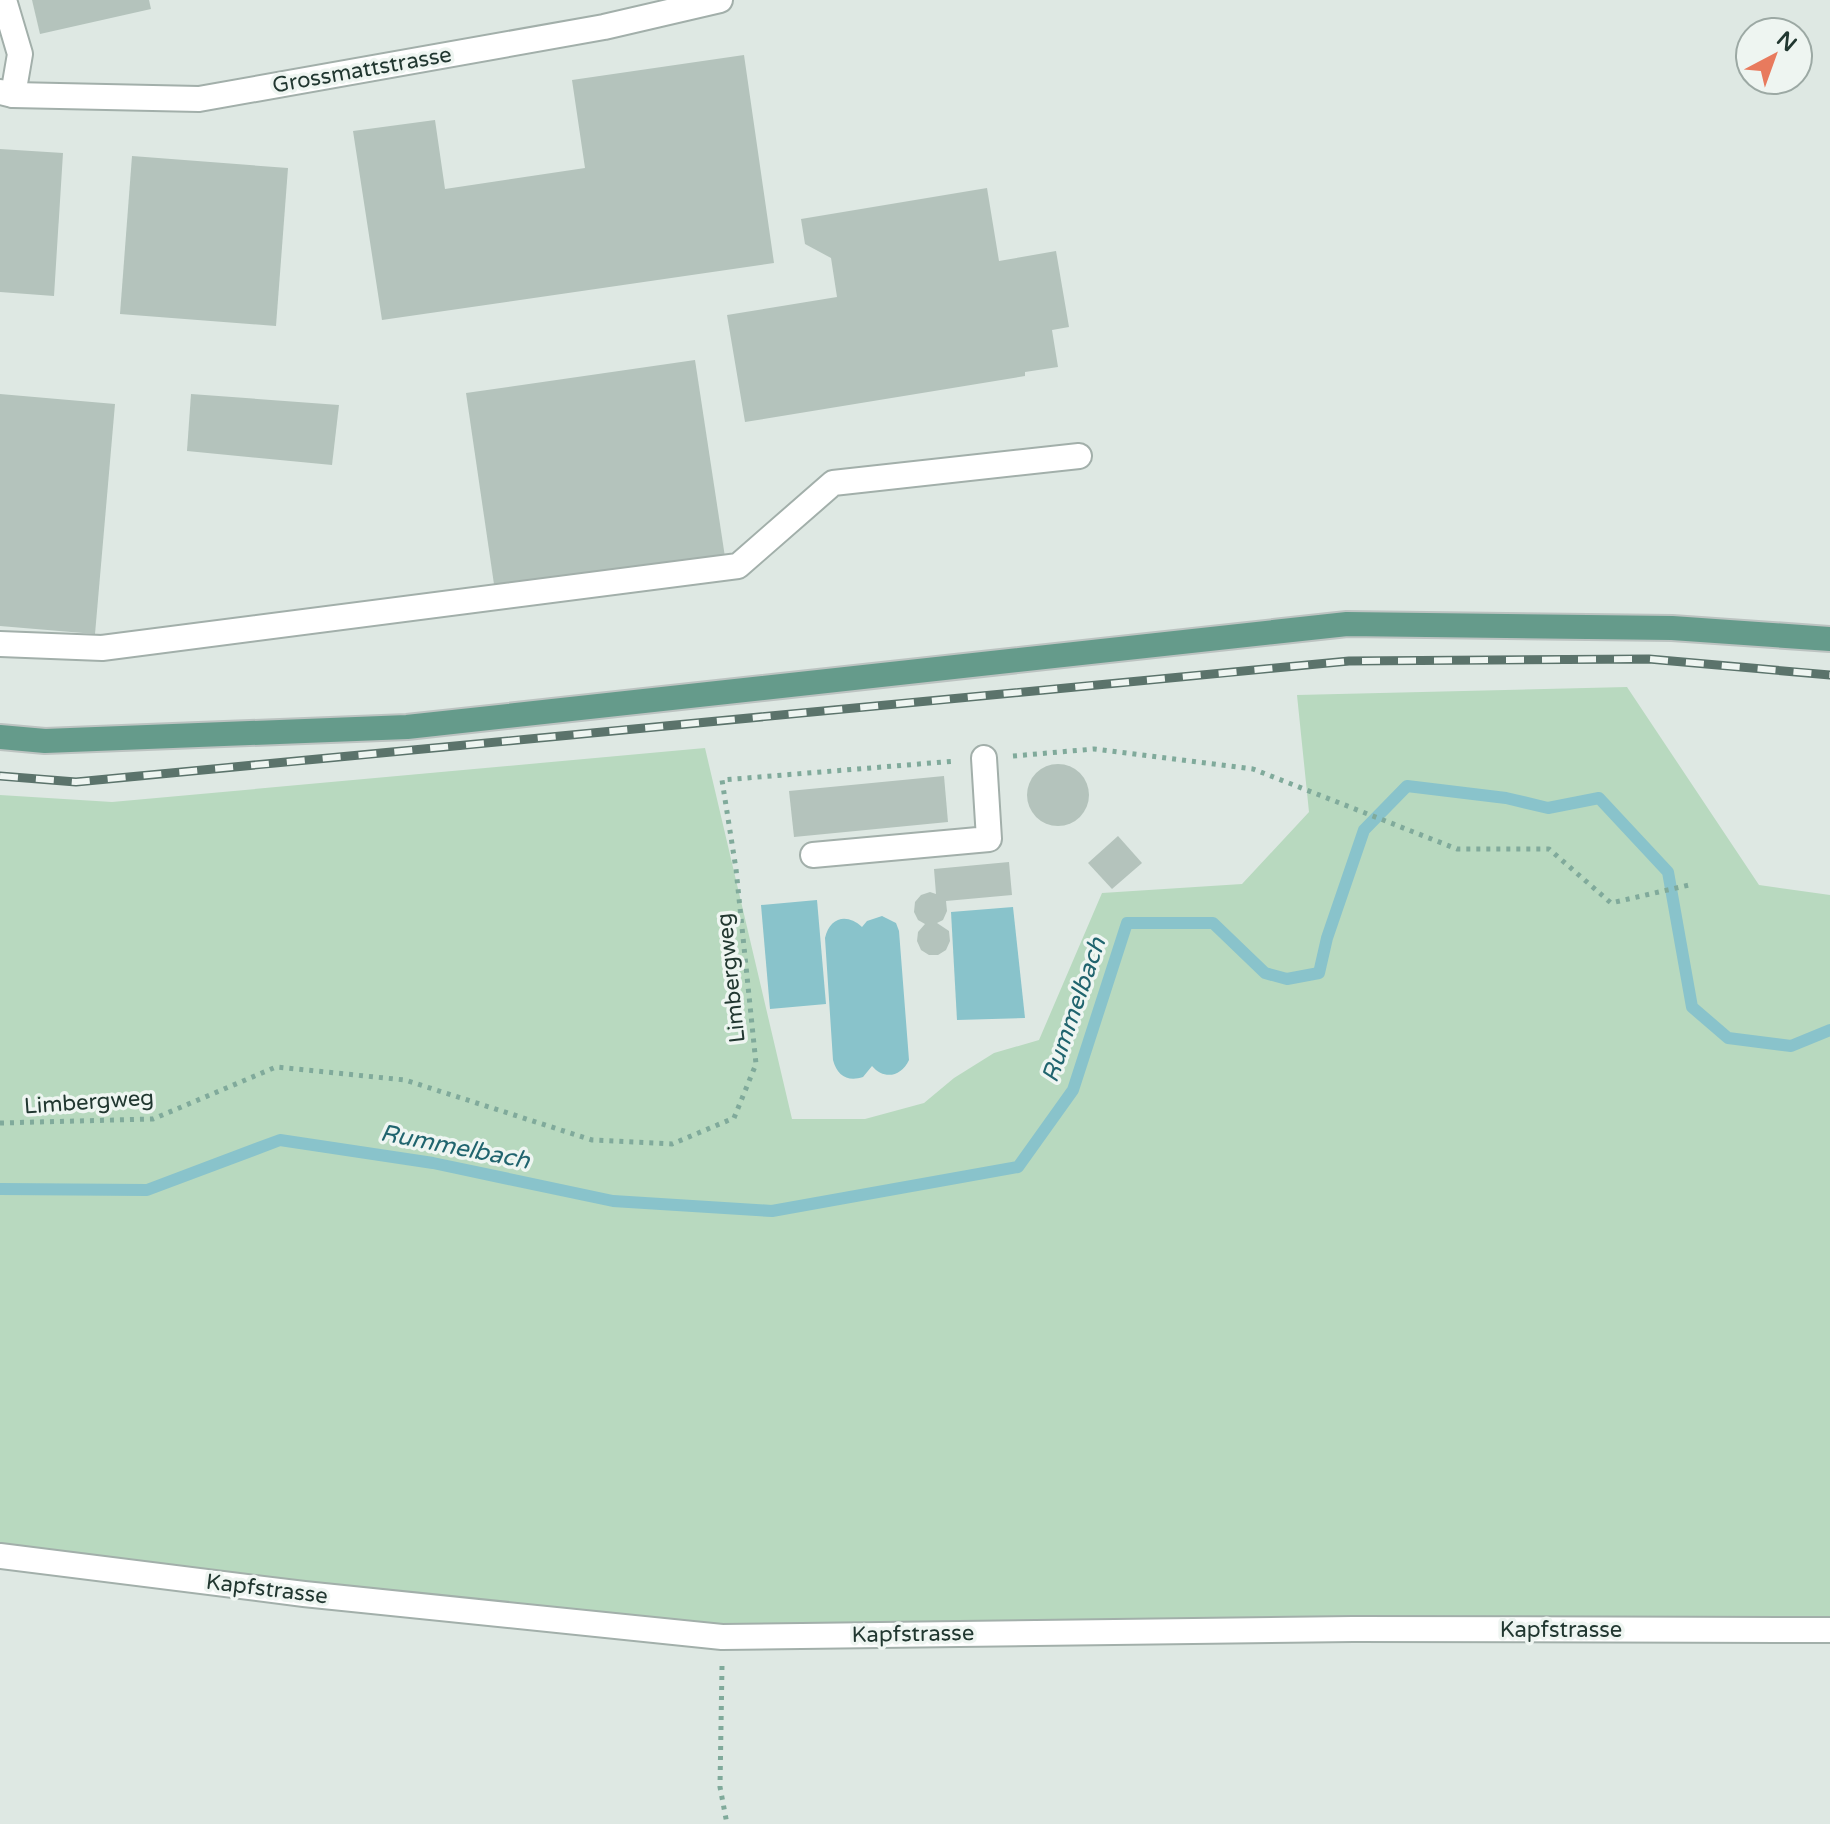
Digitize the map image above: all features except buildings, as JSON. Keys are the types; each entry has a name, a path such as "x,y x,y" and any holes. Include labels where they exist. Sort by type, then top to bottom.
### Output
{"main road":[{"path":"0,737 45,741 407,727 1347,624 1672,628 1830,639"}],"street":[{"path":"4,0 20,54 6,94"},
{"name":"Grossmattstrasse","path":"6,94 199,99 604,27 720,0"},
{"path":"0,644 102,648 738,566 833,483 1079,456"},
{"path":"813,855 989,839 984,758"},
{"name":"Kapfstrasse","path":"0,1556 304,1594 722,1637 1353,1629 1830,1630"}],"path":[{"name":"Limbergweg","path":"0,1123 153,1119 276,1067 405,1080 592,1140 672,1144 734,1118 756,1064 736,869 722,780 1094,749 1253,769 1457,849 1549,849 1611,903 1689,885"},
{"path":"722,1637 720,1787 727,1824"}],"green space":[{"path":"1627,687 1759,885 1830,895 1830,1630 722,1637 0,1556 0,795 112,802 705,748 792,1119 865,1119 924,1103 954,1078 994,1053 1039,1040 1102,893 1242,884 1309,812 1297,695"}],"water":[{"path":"817,900 826,1004 770,1009 761,905"},
{"path":"1013,907 1025,1018 957,1020 951,912"},
{"path":"882,916 896,923 899,931 909,1060 902,1070 892,1075 872,1066 863,1077 848,1078 840,1074 833,1060 825,938 831,925 840,919 851,920 862,927 867,921"}],"waterway":[{"name":"Rummelbach","path":"0,1189 147,1190 280,1140 433,1163 613,1201 772,1211 1018,1167 1073,1090 1127,923 1213,923 1265,973 1287,979 1319,973 1327,938 1364,830 1407,786 1506,798 1548,808 1599,798 1668,872 1692,1007 1728,1038 1791,1046 1830,1030"}],"railway":[{"path":"0,776 76,782 1349,661 1649,659 1830,675"}]}
